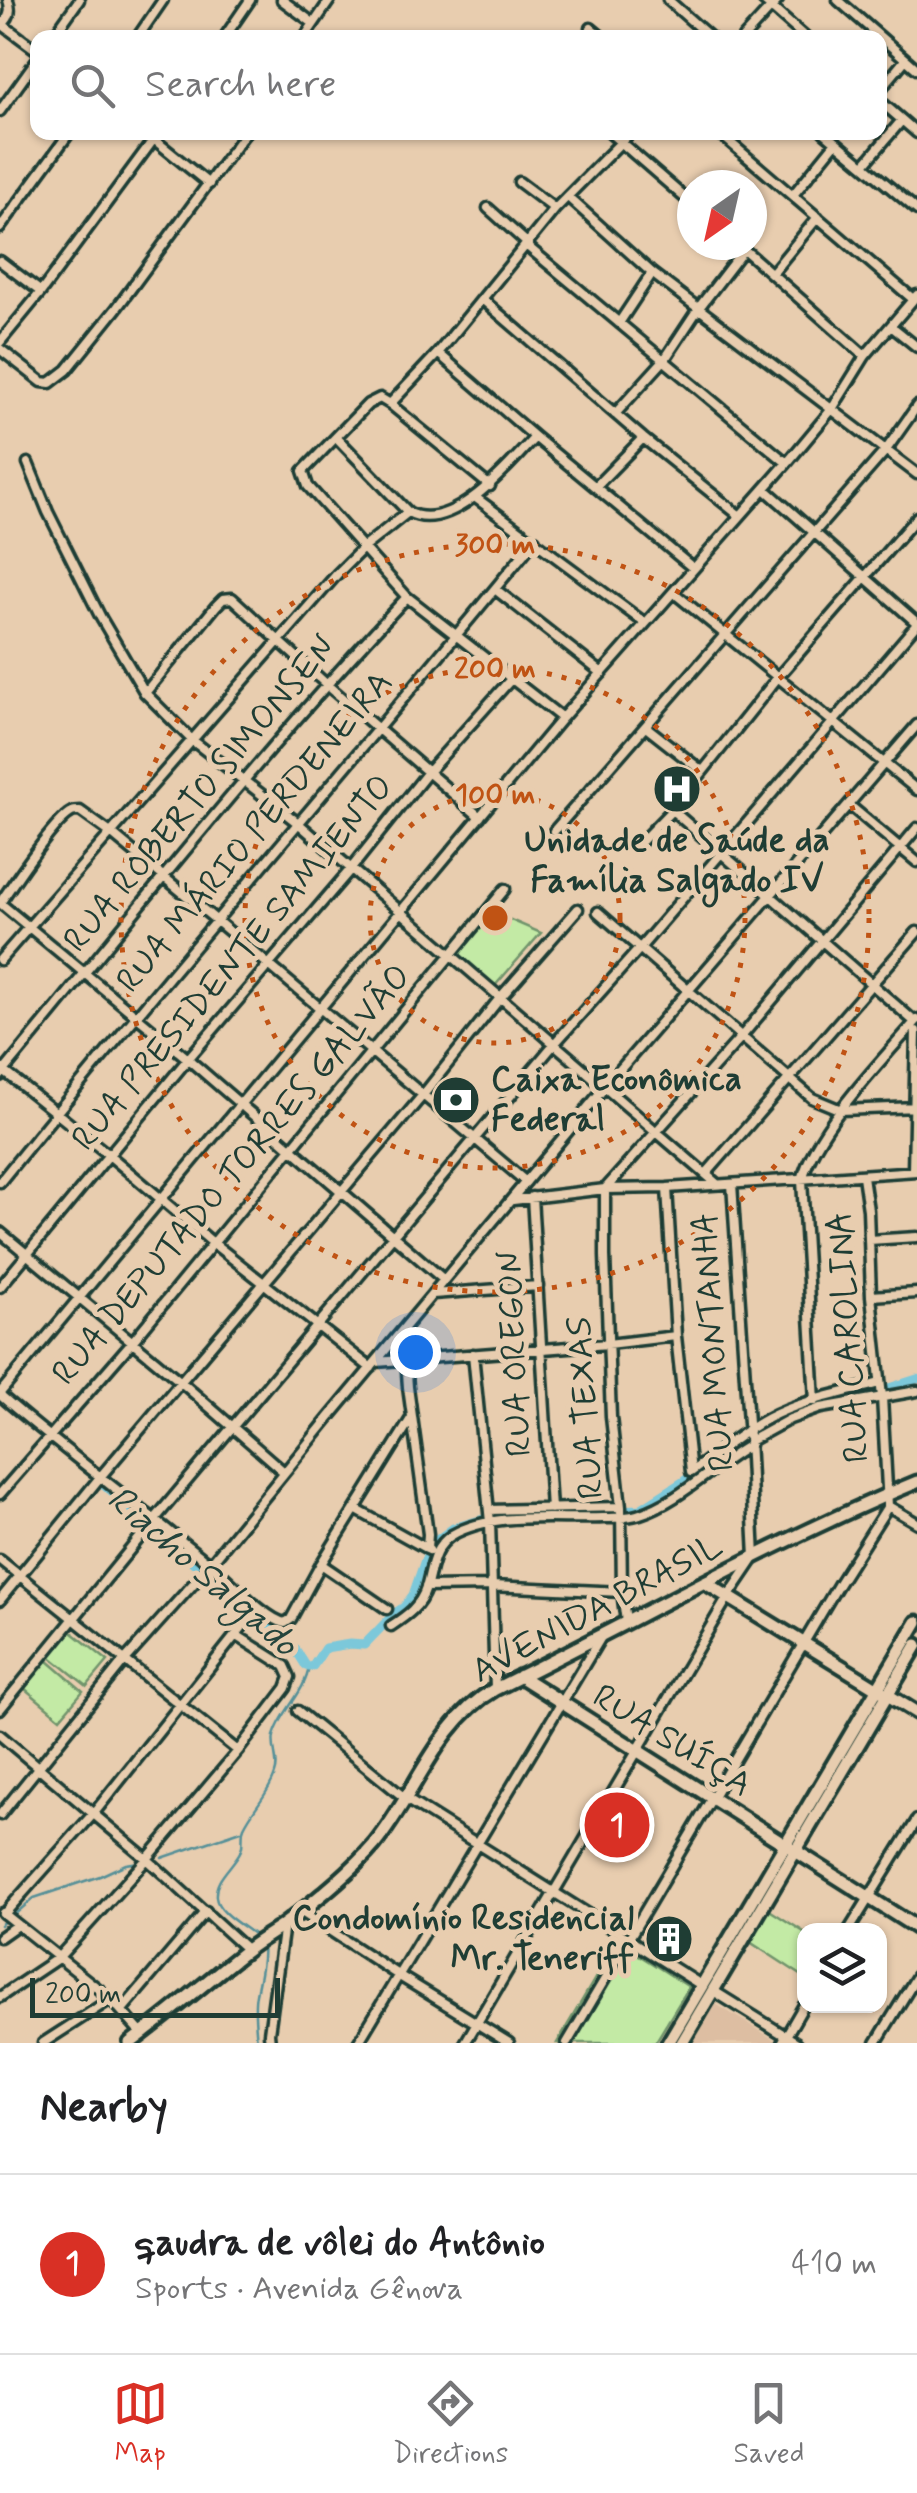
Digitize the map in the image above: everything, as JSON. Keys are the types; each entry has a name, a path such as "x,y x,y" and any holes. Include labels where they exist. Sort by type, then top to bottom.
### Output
{"street":[{"path":"8,0 10,13 1,26 30,49"},
{"path":"58,30 79,0"},
{"path":"142,30 163,0"},
{"path":"229,30 250,0"},
{"path":"282,0 313,23"},
{"path":"309,30 330,0"},
{"path":"668,0 702,30"},
{"path":"763,0 775,4 799,30"},
{"path":"838,0 872,30"},
{"path":"751,30 775,4"},
{"path":"887,44 917,69"},
{"path":"887,82 905,60"},
{"path":"0,112 30,67"},
{"path":"887,107 917,133"},
{"path":"887,138 902,120"},
{"path":"0,228 64,140"},
{"path":"154,140 0,346 33,376 50,383 67,370 240,140"},
{"path":"161,140 210,184"},
{"path":"412,1417 284,1624 151,1523 102,1476 0,1394 562,718 788,463 832,409 864,356 915,297 728,140"},
{"path":"834,140 917,210"},
{"path":"864,165 885,140"},
{"path":"390,404 438,353 555,209 620,142 677,191"},
{"path":"793,195 836,142"},
{"path":"520,182 555,209"},
{"path":"568,197 652,273 917,474"},
{"path":"488,208 618,324 788,463"},
{"path":"772,273 818,217"},
{"path":"615,414 665,359 732,260"},
{"path":"756,260 864,356"},
{"path":"0,261 41,292"},
{"path":"618,324 652,273"},
{"path":"482,299 740,516"},
{"path":"891,326 917,347"},
{"path":"438,353 693,568"},
{"path":"490,486 380,398 303,471 308,486 407,597 562,718"},
{"path":"554,832 886,450 917,406"},
{"path":"336,437 408,512 427,516 476,498 535,437"},
{"path":"595,487 643,438"},
{"path":"28,463 48,512 145,693 192,740 298,823 716,1184"},
{"path":"0,1708 555,1043 917,623 765,489"},
{"path":"476,498 646,623"},
{"path":"0,960 278,640 364,547 408,512"},
{"path":"641,842 917,517"},
{"name":"RUA MÁRIO PERDENEIRA","path":"0,1182 535,540"},
{"path":"495,589 602,673"},
{"path":"673,592 917,790"},
{"name":"RUA ROBERTO SIMONSEN","path":"1,1072 326,684 407,597"},
{"path":"145,693 216,606 228,598 236,600 480,817"},
{"name":"RUA PRESIDENTE SAMIENTO","path":"0,1287 428,772 512,678"},
{"path":"646,726 702,771"},
{"path":"0,1816 124,1661 207,1568 606,1086 917,726"},
{"path":"849,805 917,862"},
{"path":"512,1200 605,1189 915,1171 914,1027 872,984 672,810"},
{"path":"444,1280 0,903 62,821 72,812 80,811 112,834 526,1182"},
{"path":"605,1189 917,828"},
{"name":"RUA DEPUTADO TORRES GALVÃO","path":"0,1494 132,1342 505,889"},
{"path":"0,1600 578,909"},
{"path":"598,912 812,1098 842,1110 915,1107"},
{"path":"706,1174 917,932"},
{"path":"815,1400 802,1180 813,1152 842,1110 914,1027"},
{"path":"1,1072 317,1326 374,1365 676,1336"},
{"name":"RUA CAROLINA","path":"863,1176 888,1500"},
{"name":"RUA MONTANHA","path":"732,1184 754,1557"},
{"path":"668,1188 676,1336 691,1472 749,1437 790,1419 881,1390"},
{"name":"RUA TEXAS","path":"605,1189 611,1417 621,1510 626,1622"},
{"name":"RUA OREGON","path":"532,1197 551,1509"},
{"path":"0,1232 284,1472"},
{"path":"869,1240 917,1237"},
{"path":"432,1294 538,1286"},
{"path":"872,1296 917,1293"},
{"path":"356,1510 428,1550 404,1330"},
{"path":"472,1354 490,1516 495,1689"},
{"path":"390,1626 409,1614 426,1587 432,1562 444,1542 490,1516 551,1509 644,1513 664,1502 781,1412 815,1400 881,1390 917,1392"},
{"name":"AVENIDA BRASIL","path":"130,2043 318,1898 373,1846 442,1738 475,1701 754,1557 888,1500 917,1482"},
{"path":"567,2043 888,1500 917,1523"},
{"path":"490,1516 621,1510"},
{"path":"465,2043 754,1557"},
{"path":"0,1560 238,1751"},
{"path":"321,1564 387,1609"},
{"path":"704,1582 917,1713"},
{"path":"426,1587 622,1592"},
{"path":"668,2043 707,1988 883,1691 917,1622"},
{"path":"0,1997 58,1958 238,1751 286,1688 290,1677 284,1666 239,1632 94,1813 2,1912 17,1925 58,1958 111,2000 142,2034"},
{"path":"358,2043 604,1633"},
{"path":"883,1691 917,1645"},
{"name":"RUA SUÍÇA","path":"520,1676 917,1928"},
{"path":"298,1711 406,1799 784,2040 797,2043"},
{"path":"0,1735 147,1858 246,1950"},
{"path":"854,1923 917,1820"},
{"path":"122,2010 206,1911"},
{"path":"300,1911 509,2043"},
{"path":"270,2043 284,1924"},
{"path":"0,1937 17,1925"},
{"path":"876,2043 917,1976"},
{"path":"682,2043 707,1988"},
{"path":"43,2043 111,2000"},
{"path":"784,2040 799,2013"}],"shaded area":[{"path":"709,2000 775,2040 683,2043"}],"green space":[{"path":"492,912 541,933 493,988 456,953"},
{"path":"68,1629 108,1661 87,1686 47,1654"},
{"path":"41,1655 83,1691 60,1718 18,1683"},
{"path":"614,1810 632,1823 624,1841 602,1827"},
{"path":"763,1906 797,1928 797,1972 744,1938"},
{"path":"617,1941 689,1987 655,2043 557,2043"}],"waterway":[{"name":"Riacho Salgado","path":"852,1393 917,1379"},
{"name":"Riacho Salgado","path":"99,1481 217,1583 250,1606 309,1667 325,1648 364,1645 404,1607 437,1540 453,1528 497,1515 640,1509 750,1433"},
{"path":"257,1939 221,1908 216,1890 238,1856 244,1827 272,1781 277,1765 274,1736 309,1667"},
{"path":"162,1858 241,1831"},
{"path":"14,1915 34,1898 139,1862"},
{"path":"0,1925 5,1921"},
{"path":"257,2043 255,2006 262,1946"}],"place":[{"name":"Unidade de Saúde da Família Salgado IV","path":"677,789"},
{"name":"Caixa Econômica Federal","path":"456,1100"},
{"name":"qaudra de vôlei do Antônio","path":"617,1825"},
{"name":"Condomínio Residencial Mr. Teneriff","path":"669,1939"}]}
